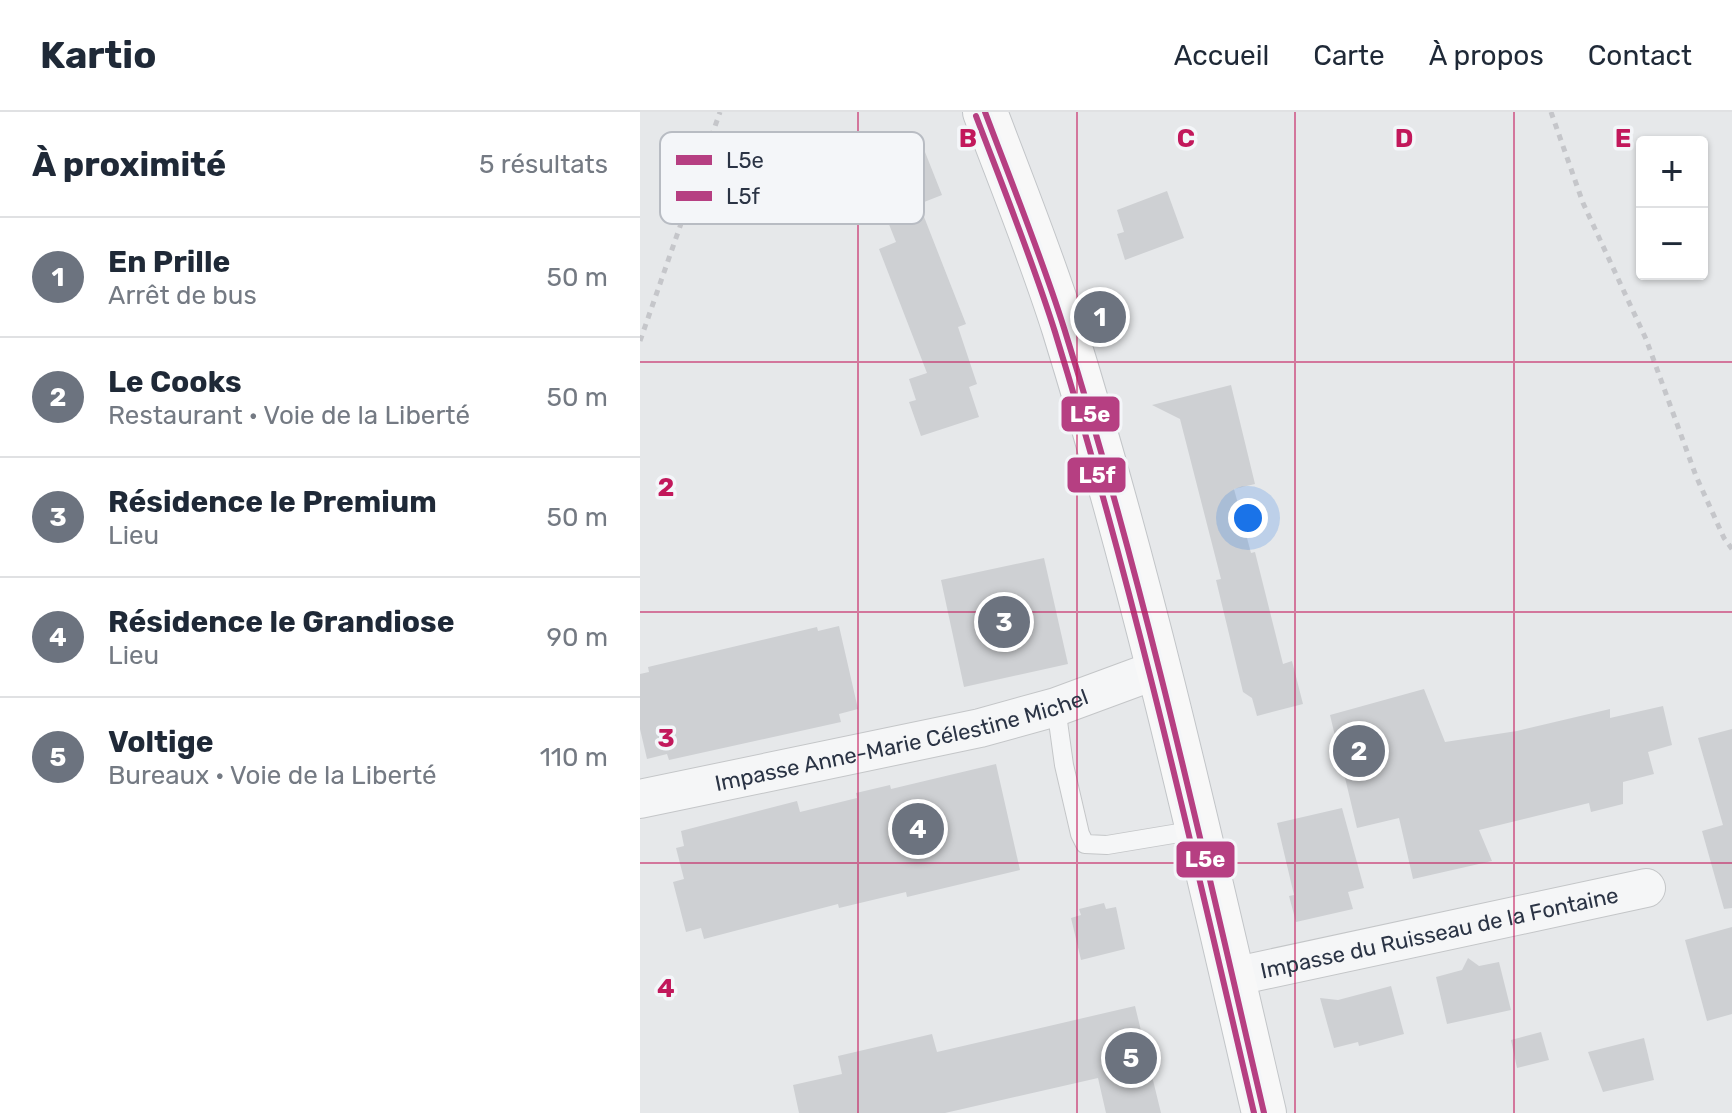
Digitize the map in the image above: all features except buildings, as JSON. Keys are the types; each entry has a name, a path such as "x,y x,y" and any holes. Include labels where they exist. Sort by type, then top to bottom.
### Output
{"main road":[{"path":"985,112 1063,325 1128,545 1264,1113"}],"street":[{"name":"Impasse Anne-Marie Célestine Michel","path":"640,799 980,728 1056,707 1159,669"},
{"name":"Impasse du Ruisseau de la Fontaine","path":"1232,977 1646,888"}],"lane":[{"path":"1056,707 1064,765 1085,844 1107,845 1198,830"}],"path":[{"path":"713,132 720,112"},
{"path":"1551,112 1583,203 1646,339 1696,476 1732,549"},
{"path":"640,341 681,224"}],"transit line":[{"name":"L5e","path":"985,112 1055,301 1121,523 1172,719 1264,1113"},
{"name":"L5f","path":"976,116 1046,305 1084,429 1161,721 1254,1113"}],"place":[{"name":"En Prille","path":"1100,317"},
{"name":"Résidence le Premium","path":"1004,622"},
{"name":"Le Cooks","path":"1359,751"},
{"name":"Résidence le Grandiose","path":"918,829"},
{"name":"Voltige","path":"1131,1058"}]}
